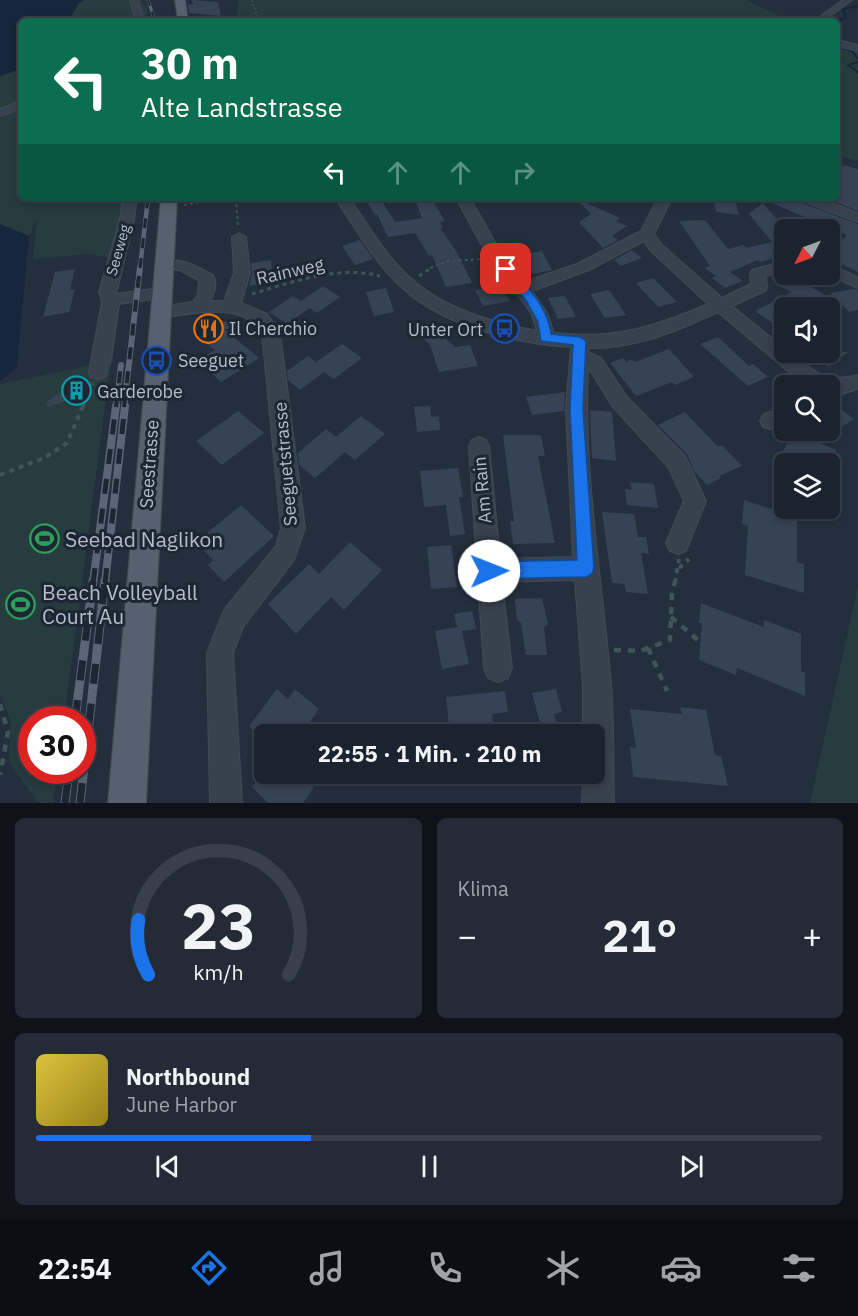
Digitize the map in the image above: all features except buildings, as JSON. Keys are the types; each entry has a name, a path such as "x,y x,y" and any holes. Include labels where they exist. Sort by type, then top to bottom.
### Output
{"main road":[{"path":"180,0 183,18"},
{"name":"Seestrasse","path":"126,803 160,303 169,203"}],"street":[{"path":"134,0 139,18"},
{"path":"822,18 848,0"},
{"path":"840,44 858,48"},
{"path":"0,113 18,105"},
{"name":"Seeweg","path":"130,201 127,220 106,292 111,300 160,303"},
{"path":"344,201 396,271 408,285 427,298 452,312 481,322 579,348 595,363 620,402 677,462 695,501 684,551"},
{"path":"465,201 499,258 532,301 544,322 546,338"},
{"path":"521,289 583,267 647,234 664,201"},
{"path":"816,201 858,218"},
{"path":"647,234 656,248 720,305 805,375"},
{"path":"232,302 242,273 238,237"},
{"path":"163,266 183,265 207,279 206,294 199,307"},
{"path":"579,348 676,325 759,287 758,273 774,269"},
{"path":"840,275 858,283"},
{"name":"Seeweg","path":"98,372 102,360 111,300"},
{"name":"Seeguetstrasse","path":"160,303 199,307 232,302 261,319 272,333 294,528 286,552 233,618 220,654 226,803"},
{"path":"579,348 576,409 586,568 597,687 598,803"},
{"path":"840,387 858,382"},
{"name":"Am Rain","path":"479,446 498,668"},
{"path":"489,571 586,568"}],"path":[{"path":"252,0 258,18"},
{"path":"169,203 191,201"},
{"path":"236,201 238,237"},
{"path":"419,276 435,264 445,261 499,258"},
{"name":"Rainweg","path":"232,302 302,280 354,271 372,273 381,277"},
{"path":"0,475 44,458 67,443 98,372"},
{"path":"679,568 684,551"},
{"path":"594,650 640,651 670,640 672,594 684,551"},
{"path":"671,617 699,641"},
{"path":"648,648 668,691"},
{"path":"0,704 8,732 0,775"}],"green space":[{"path":"0,0 136,0 139,8 139,0 141,0 147,9 147,18 18,18 18,201 129,201 116,259 89,254 33,259 37,218 29,236 14,231 0,234"},
{"path":"239,0 746,0 783,18 236,18"},
{"path":"840,45 858,49 858,161 840,157"},
{"name":"Seebad Naglikon","path":"111,361 66,706 18,706 18,775 9,762 11,722 0,694 0,384"},
{"path":"858,586 858,803 810,803"},
{"name":"Seebad Naglikon","path":"25,784 55,784 53,803 38,803"}],"water":[{"path":"0,0 84,0 78,4 71,18 18,18 18,70 0,76"},
{"path":"0,224 29,236 17,367 0,381"}],"waterway":[{"path":"840,20 846,18 843,9 858,6"},
{"path":"840,47 852,51 858,59"},
{"path":"858,62 848,65 858,72"}],"railway":[{"path":"148,0 154,18"},
{"path":"140,268 148,201"},
{"path":"124,407 140,267"},
{"path":"116,407 121,365"},
{"path":"93,583 116,406"},
{"path":"105,583 125,406"},
{"path":"77,706 93,581"},
{"path":"80,803 105,581"},
{"path":"65,803 67,784"}],"place":[{"name":"Il Cherchio","path":"208,328"},
{"name":"Unter Ort","path":"504,329"},
{"name":"Seeguet","path":"157,360"},
{"name":"Garderobe","path":"76,391"},
{"name":"Seebad Naglikon","path":"44,539"},
{"name":"Beach Volleyball Court Au","path":"21,604"}],"route":[{"path":"489,571 586,568 576,409 580,341 546,338 544,322 532,301 506,269"}]}
